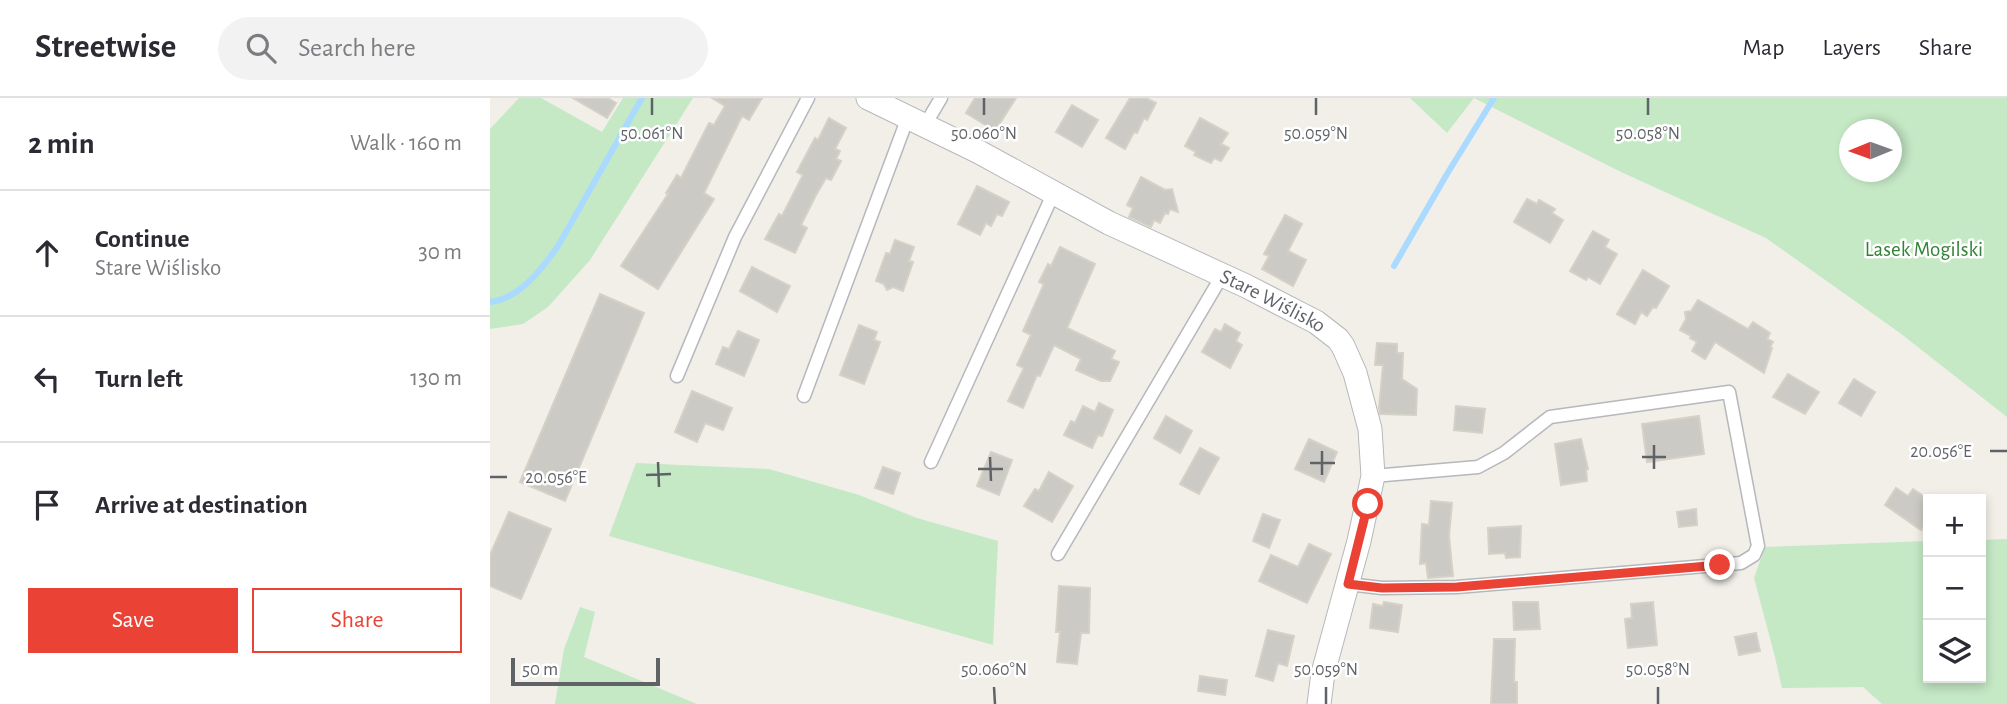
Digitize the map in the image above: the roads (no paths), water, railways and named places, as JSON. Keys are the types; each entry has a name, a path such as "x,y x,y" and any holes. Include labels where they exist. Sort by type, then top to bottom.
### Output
{"street":[{"name":"Stare Wiślisko","path":"868,98 1122,229 1223,274 1317,322 1338,339 1354,373 1370,429 1373,476 1362,530 1323,673 1319,704"}],"lane":[{"path":"677,376 735,237 808,98"},
{"path":"804,396 917,121 941,98"},
{"path":"930,462 1054,192"},
{"path":"1058,554 1223,274"},
{"path":"1348,584 1382,588 1457,587 1741,563 1754,555 1758,546 1729,392 1550,417 1504,453 1478,467 1373,476"}],"waterway":[{"path":"490,302 501,300 520,289 552,255 642,98"},
{"path":"1394,266 1494,98"}],"park label":[{"name":"Lasek Mogilski","path":"1924,249"}]}
